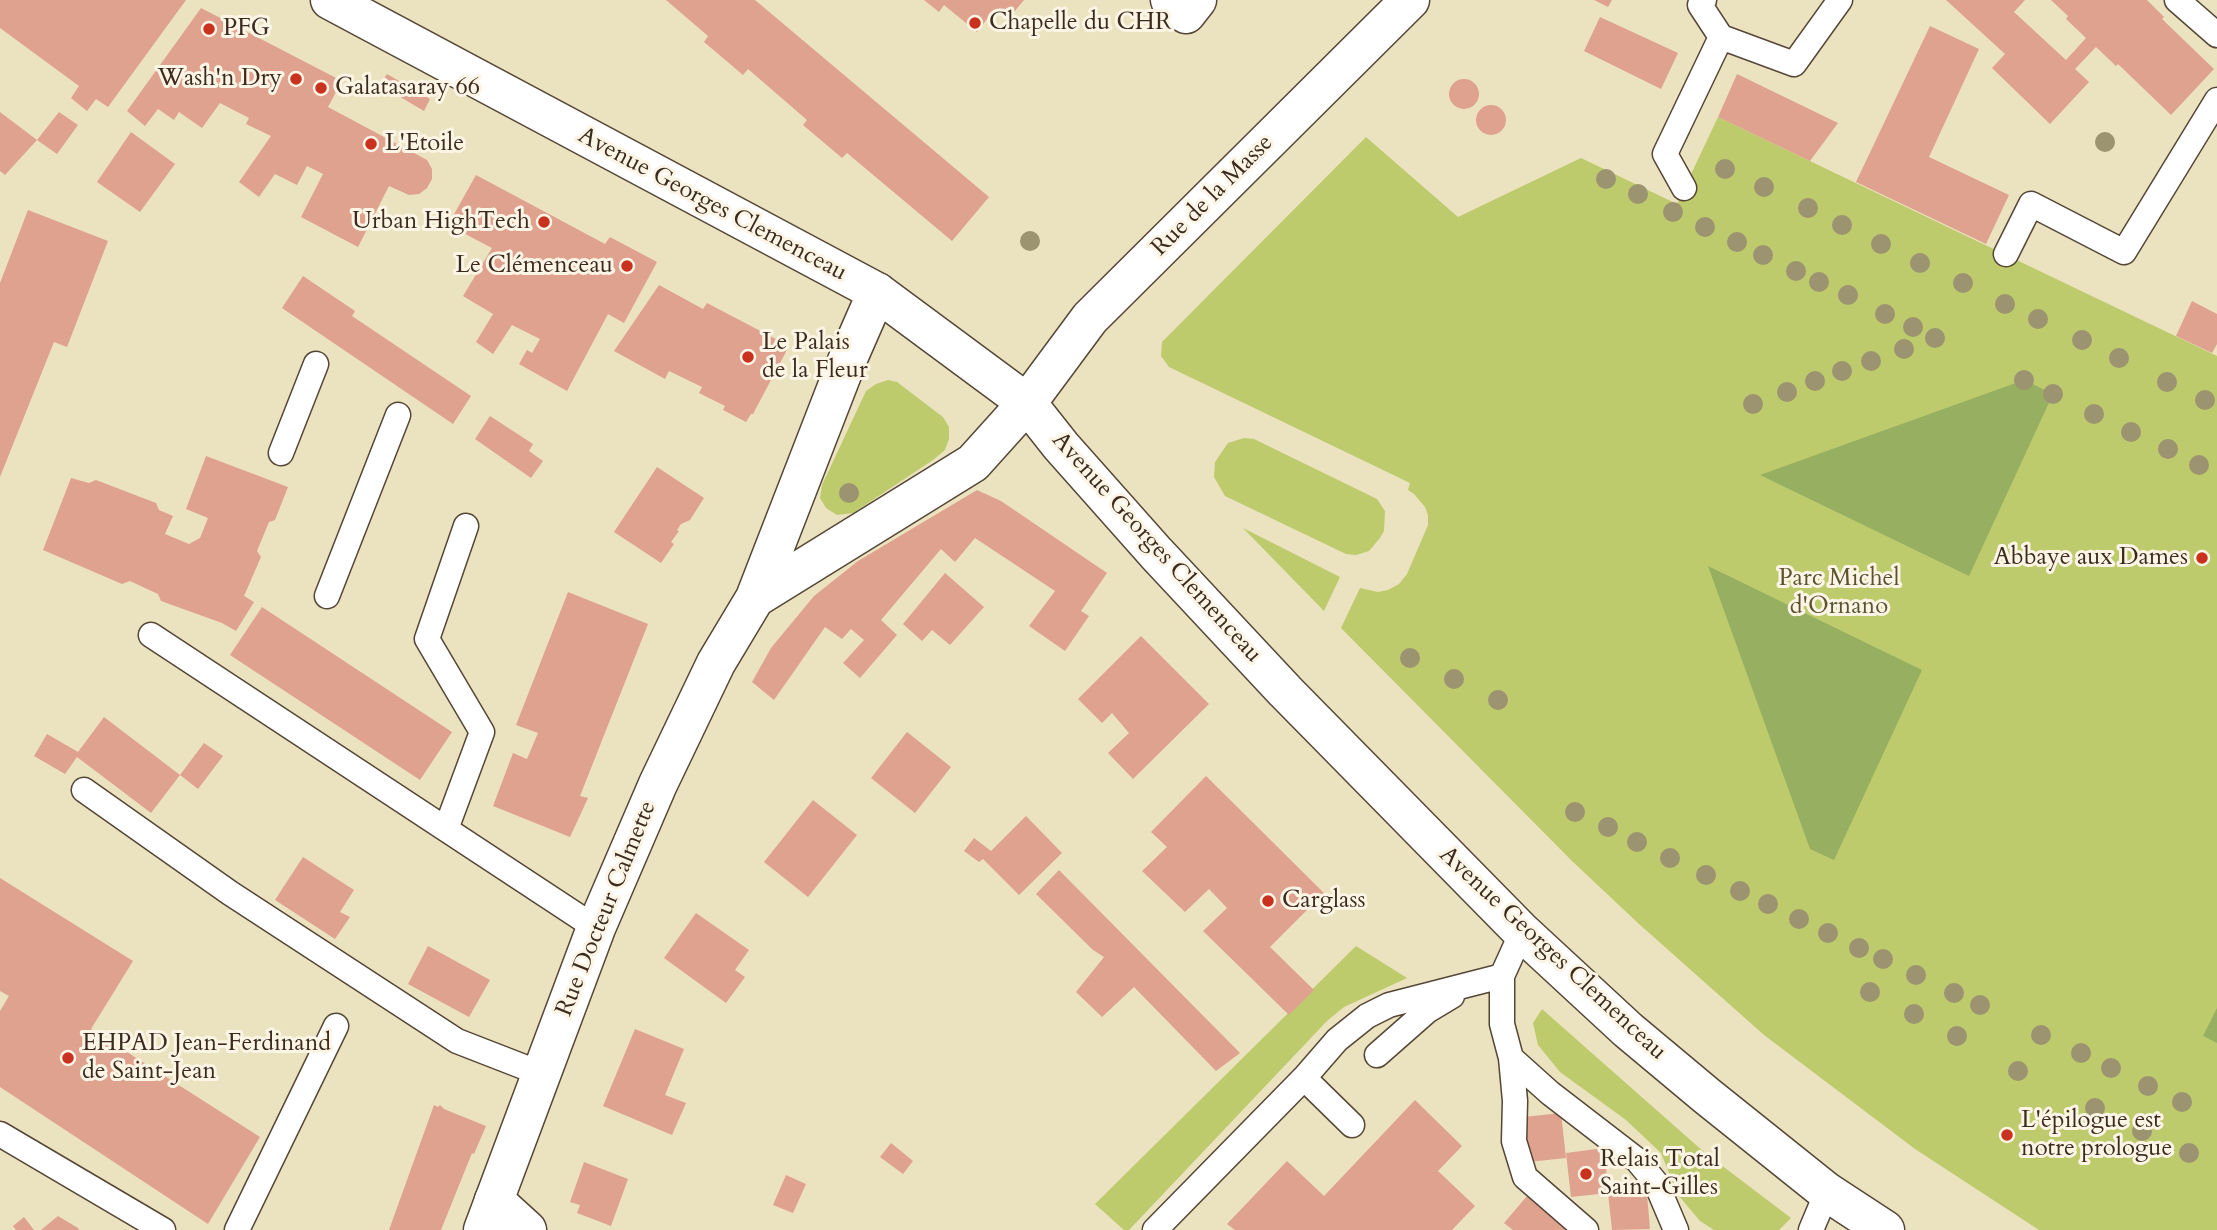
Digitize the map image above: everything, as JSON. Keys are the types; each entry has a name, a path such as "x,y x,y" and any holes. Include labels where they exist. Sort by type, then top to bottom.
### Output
{"main road":[{"name":"Avenue Georges Clemenceau","path":"330,0 877,292 1027,403 1061,446 1156,553 1267,672 1522,932 1628,1030 1827,1192 1885,1230"},
{"path":"1170,0 1186,14 1198,0"},
{"name":"Rue de la Masse","path":"1027,403 1090,318 1410,0"},
{"name":"Rue Docteur Calmette","path":"489,1215 596,928 658,783 716,663 755,598 849,356 877,292"},
{"name":"Rue Docteur Calmette","path":"755,598 973,463 1027,403"},
{"path":"489,1215 527,1230"}],"lane":[{"path":"1704,0 1700,5 1721,37 1794,64 1840,0"},
{"path":"2177,0 2217,35"},
{"path":"1684,188 1665,154 1721,37"},
{"path":"2006,254 2031,204 2124,252 2217,100"},
{"path":"281,453 316,364"},
{"path":"327,596 398,415"},
{"path":"446,829 482,732 427,639 466,526"},
{"path":"151,635 596,928"},
{"path":"84,790 230,893 457,1041 542,1074"},
{"path":"1522,932 1502,976 1502,1024 1511,1058 1515,1101 1514,1141 1525,1177 1586,1230"},
{"path":"1155,1230 1304,1078 1337,1040 1367,1016 1389,1005 1502,976"},
{"path":"1377,1055 1427,1011 1467,986"},
{"path":"237,1230 336,1026"},
{"path":"1511,1058 1550,1093 1637,1160 1656,1182 1676,1230"},
{"path":"1304,1078 1352,1125"},
{"path":"0,1134 163,1230"},
{"path":"1811,1230 1827,1192"}],"green space":[{"name":"Parc Michel d'Ornano","path":"1718,117 2217,356 2217,1230 2039,1230 1915,1149 1764,1035 1572,861 1341,628 1360,588 1378,592 1388,590 1399,584 1407,574 1428,525 1425,507 1408,490 1410,483 1169,367 1161,356 1162,342 1366,137 1458,217 1581,158 1677,204"},
{"path":"888,380 897,382 943,417 949,427 945,450 853,513 837,515 826,508 820,498 822,485 866,391"},
{"path":"2024,380 2053,394 1969,576 1760,475"},
{"path":"1244,438 1254,439 1377,499 1385,511 1384,531 1380,538 1369,551 1356,555 1346,554 1225,496 1214,477 1215,462 1228,443"},
{"path":"1243,528 1340,577 1324,611"},
{"path":"1708,566 1922,670 1834,860 1810,849"},
{"path":"1356,946 1407,978 1344,1007 1327,1021 1129,1230 1124,1230 1095,1204"},
{"path":"2217,1008 2217,1043 2203,1036"},
{"path":"1542,1009 1704,1152 1791,1218 1779,1230 1714,1230 1700,1221 1678,1195 1661,1153 1626,1120 1560,1072 1538,1045 1533,1023"}],"building":[{"path":"0,0 186,0 108,107 96,99 87,111 71,98 79,86 0,28"},
{"path":"666,0 755,0 989,197 952,241 847,153 842,158 803,125 807,120 748,69 743,75 704,42 708,36"},
{"name":"Chapelle du CHR","path":"924,0 1024,0 1014,12 991,14 977,32 944,5 939,12"},
{"path":"1594,0 1612,0 1608,7"},
{"path":"1946,0 2025,0 2014,12 2066,60 2086,38 2051,0 2147,0 2164,17 2162,19 2214,69 2171,115 2118,64 2116,66 2096,47 2075,69 2089,82 2050,124 1992,68 2005,54"},
{"path":"201,8 342,81 328,107 427,160 432,169 432,179 427,188 419,194 409,195 389,186 358,247 301,217 323,174 307,166 297,185 275,174 259,197 239,182 271,136 246,124 249,118 220,103 202,128 179,112 174,120 158,109 145,126 127,111"},
{"path":"1600,17 1678,53 1661,89 1584,51"},
{"path":"1930,26 1979,49 1929,157 2009,195 1986,244 1856,182"},
{"path":"387,74 430,99 424,111 380,85"},
{"path":"1737,74 1838,123 1810,161 1718,117"},
{"path":"1464,79 1474,84 1479,94 1474,104 1464,109 1454,104 1449,94 1454,84"},
{"path":"1491,105 1501,110 1506,120 1501,130 1491,135 1481,130 1476,120 1481,110"},
{"path":"0,112 37,140 5,175 0,171"},
{"path":"59,112 78,125 57,154 37,140"},
{"path":"131,132 175,164 140,212 97,182"},
{"path":"476,175 605,244 610,237 657,262 624,323 608,314 567,391 519,364 527,350 532,353 540,339 512,325 493,354 476,342 493,314 463,296 492,248 448,225"},
{"path":"28,210 108,241 67,347 54,342 0,477 0,283"},
{"path":"303,276 355,311 352,316 471,396 453,424 282,308"},
{"path":"659,285 703,309 707,303 789,346 753,414 746,422 723,410 725,406 699,393 702,387 669,371 665,379 614,351"},
{"path":"2192,301 2217,314 2217,344 2212,353 2176,336"},
{"path":"490,416 533,444 529,451 543,461 531,478 475,439"},
{"path":"206,456 288,487 275,520 269,522 257,551 261,557 244,596 254,602 236,631 222,623 161,601 158,594 130,581 122,584 43,550 71,478 89,483 96,480 156,503 159,510 173,516 165,534 189,544 200,538 208,518 186,509"},
{"path":"657,467 704,498 690,520 681,524 677,530 679,531 671,542 674,544 661,563 614,532"},
{"path":"977,490 1001,501 1107,573 1081,611 1089,616 1065,651 1029,626 1055,591 975,538 955,562 941,549 881,620 897,635 860,678 843,663 864,640 851,629 842,639 825,627 774,700 752,682 771,648 814,596 858,561"},
{"path":"945,573 984,607 950,645 932,630 922,641 903,624"},
{"path":"568,592 648,624 580,796 588,798 570,837 493,806 513,753 527,759 538,733 516,725"},
{"path":"262,607 452,732 420,780 230,655"},
{"path":"1141,636 1209,704 1133,779 1108,753 1129,733 1112,713 1102,723 1078,699"},
{"path":"104,717 180,775 151,813 77,757 65,774 34,756 47,734 78,752"},
{"path":"907,732 951,767 915,813 871,778"},
{"path":"204,743 223,756 198,789 180,775"},
{"name":"Carglass","path":"1206,776 1324,893 1270,947 1314,990 1289,1015 1203,931 1227,908 1209,889 1185,912 1142,871 1167,847 1151,832"},
{"path":"813,800 857,835 808,897 764,862"},
{"path":"1026,816 1062,853 1019,895 983,859 979,862 964,851 974,838 991,851"},
{"path":"303,857 354,890 340,912 350,917 335,939 275,900"},
{"path":"1059,870 1240,1053 1216,1071 1134,987 1102,1017 1076,992 1104,957 1093,950 1036,894"},
{"name":"EHPAD Jean-Ferdinand de Saint-Jean","path":"0,878 133,961 91,1029 260,1137 208,1224 0,1087 0,1011 9,996 0,991"},
{"path":"696,913 749,950 735,970 745,977 726,1003 664,958"},
{"path":"428,946 490,980 469,1017 408,984"},
{"path":"635,1029 684,1049 665,1095 686,1103 672,1135 603,1106"},
{"path":"1415,1100 1462,1146 1438,1171 1475,1206 1452,1230 1235,1230 1227,1224 1287,1161 1324,1196"},
{"path":"434,1105 440,1105 486,1126 474,1154 472,1153 441,1230 389,1230"},
{"path":"1561,1113 1566,1158 1529,1162 1524,1117"},
{"path":"891,1143 913,1161 903,1174 880,1157"},
{"path":"1604,1148 1608,1188 1646,1183 1650,1229 1612,1230 1608,1193 1571,1197 1566,1153"},
{"path":"584,1162 628,1179 611,1226 577,1213 580,1205 570,1202"},
{"path":"786,1175 806,1184 793,1213 773,1205"},
{"path":"1527,1196 1568,1230 1513,1230 1504,1223"},
{"path":"58,1216 78,1228 79,1230 41,1230"},
{"path":"24,1217 34,1230 16,1230 13,1226"}],"place":[{"name":"Chapelle du CHR","path":"975,23"},
{"name":"PFG","path":"209,29"},
{"name":"Wash'n Dry","path":"296,79"},
{"name":"Galatasaray 66","path":"321,88"},
{"name":"L'Etoile","path":"371,144"},
{"name":"Urban HighTech","path":"544,222"},
{"name":"Le Clémenceau","path":"627,266"},
{"name":"Le Palais de la Fleur","path":"748,357"},
{"name":"Abbaye aux Dames","path":"2202,558"},
{"name":"Carglass","path":"1268,901"},
{"name":"EHPAD Jean-Ferdinand de Saint-Jean","path":"68,1058"},
{"name":"L'épilogue est notre prologue","path":"2007,1135"},
{"name":"Relais Total Saint-Gilles","path":"1586,1174"}]}
